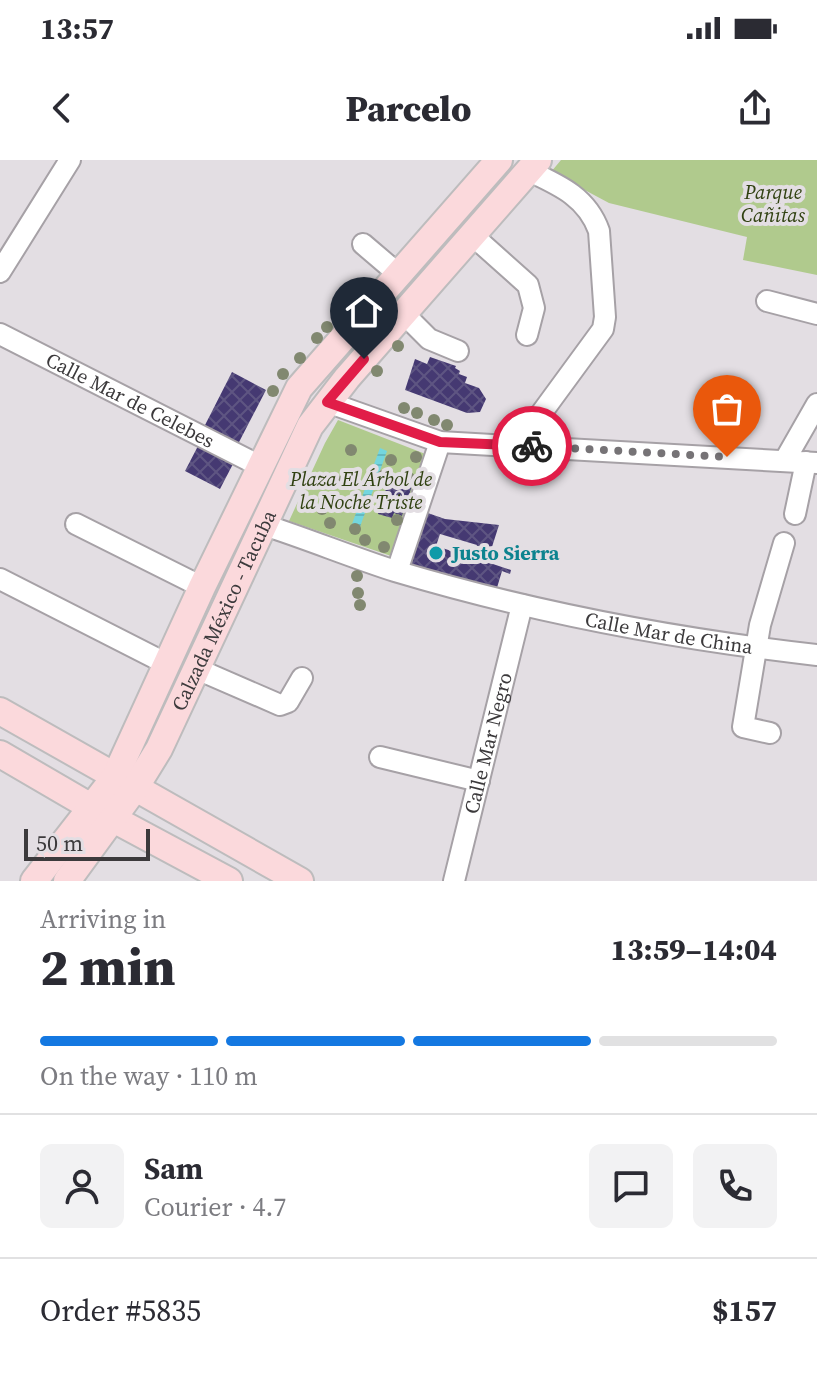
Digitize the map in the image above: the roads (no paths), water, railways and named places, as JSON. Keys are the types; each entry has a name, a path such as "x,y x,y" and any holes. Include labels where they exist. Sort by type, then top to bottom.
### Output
{"main road":[{"name":"Calzada México - Tacuba","path":"125,783 167,664 299,388 499,160"},
{"name":"Calzada México - Tacuba","path":"34,881 102,813 125,783 159,749 310,426 327,402 533,165"},
{"path":"0,711 300,881"},
{"path":"0,754 229,881"},
{"name":"Calzada México - Tacuba","path":"67,881 102,813"}],"street":[{"path":"0,272 70,160"},
{"path":"518,445 603,329 605,317 596,222 586,205 533,165"},
{"path":"472,235 521,292 531,285 534,308 527,335"},
{"path":"363,244 397,273"},
{"path":"767,301 817,314"},
{"path":"404,314 429,339 458,351"},
{"name":"Calle Mar de Celebes","path":"0,334 260,466"},
{"path":"327,402 440,442 812,463 795,514"},
{"path":"785,460 817,404"},
{"path":"397,571 440,442"},
{"path":"76,524 202,587"},
{"name":"Calle Mar de China","path":"264,525 397,571 522,605 757,648 817,655"},
{"path":"770,733 743,727 760,625 784,543"},
{"path":"0,579 167,664"},
{"name":"Calle Mar Negro","path":"454,881 522,605"},
{"path":"197,669 280,705 288,702 302,678"},
{"path":"380,757 479,781"}],"water":[{"path":"380,448 387,451 360,527 352,524"}],"place":[{"name":"Justo Sierra","path":"436,553"}],"park label":[{"name":"Parque Cañitas","path":"773,204"},
{"name":"Plaza El Árbol de la Noche Triste","path":"361,490"}]}
